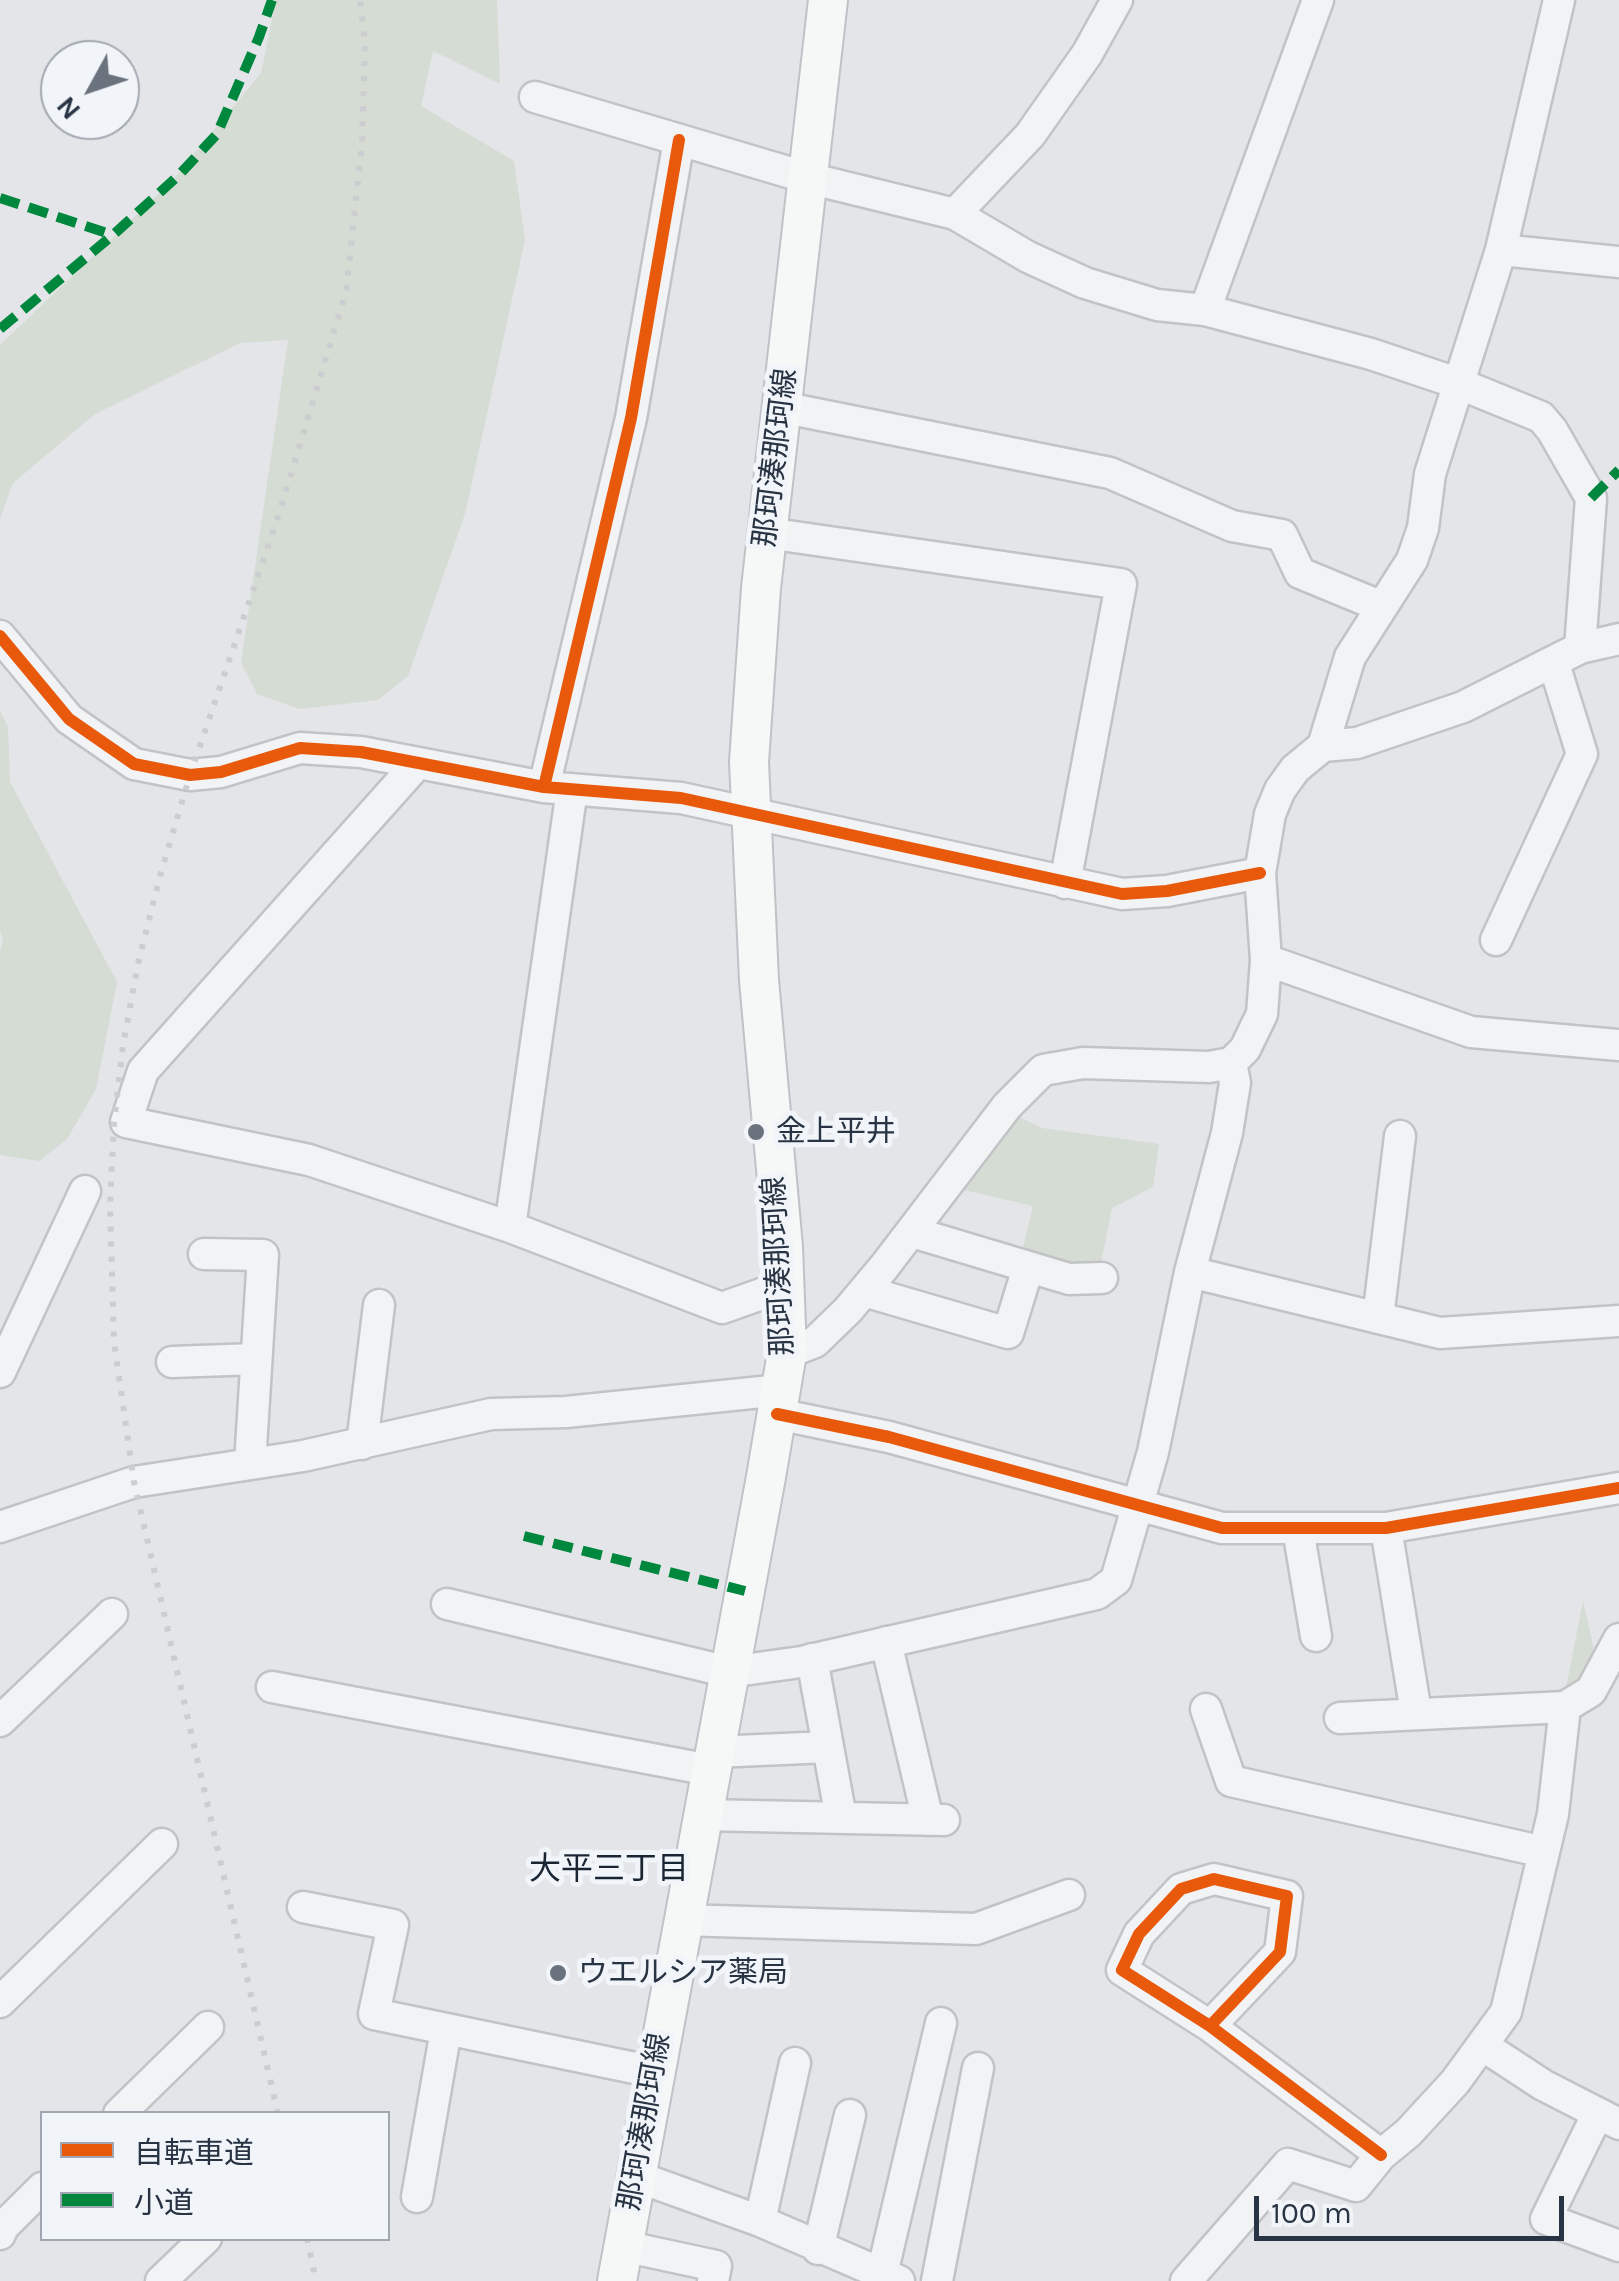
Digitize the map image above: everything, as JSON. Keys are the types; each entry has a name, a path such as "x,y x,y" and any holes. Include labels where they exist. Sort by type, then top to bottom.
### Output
{"main road":[{"name":"那珂湊那珂線","path":"620,2263 786,1352 750,816 754,670 828,0"}],"street":[{"path":"955,214 1030,135 1087,54 1117,0"},
{"path":"1205,310 1318,0"},
{"path":"1323,746 1350,658 1412,560 1423,528 1430,474 1502,250 1560,0"},
{"path":"535,97 808,178 955,214 1028,257 1084,283 1157,305 1205,310 1370,354 1541,417 1591,498 1567,656 1582,754 1496,940"},
{"path":"510,1227 558,788 631,418 679,140"},
{"path":"1502,250 1619,262"},
{"path":"781,407 1110,473 1232,526 1282,536 1300,573 1380,606"},
{"path":"767,533 1122,584 1065,883"},
{"path":"0,636 68,719 134,764 190,775 220,772 300,748 361,752 558,788 682,798 730,807 750,816 1122,894 1167,891 1260,874"},
{"path":"786,1352 815,1342 864,1291 1008,1106 1043,1070 1083,1063 1180,1068 1231,1063 1245,1050 1262,1014 1266,960 1260,874 1270,814 1295,768 1323,746 1357,743 1463,707 1567,656 1619,639"},
{"path":"417,764 144,1071 126,1122 308,1160 510,1227 722,1308 784,1286"},
{"path":"1266,960 1471,1032 1619,1045"},
{"path":"446,1604 729,1672 812,1659 1097,1594 1116,1580 1152,1452 1190,1272 1227,1132 1235,1083 1231,1063"},
{"path":"1378,1318 1400,1136"},
{"path":"0,1372 84,1191"},
{"path":"912,1232 1069,1279 1102,1278"},
{"path":"204,1254 263,1255 250,1464"},
{"path":"864,1291 1008,1333 1028,1268"},
{"path":"1190,1272 1440,1333 1619,1321"},
{"path":"362,1444 379,1306"},
{"path":"172,1362 256,1358"},
{"path":"0,1526 134,1482 362,1444 491,1414 779,1402 1137,1507 1222,1528 1386,1528 1619,1488"},
{"path":"1298,1528 1316,1636"},
{"path":"1386,1528 1416,1713"},
{"path":"0,1721 112,1614"},
{"path":"1340,1718 1565,1708 1591,1691 1619,1638"},
{"path":"702,1814 936,1820 886,1642"},
{"path":"812,1659 841,1818"},
{"path":"272,1686 712,1761 828,1746"},
{"path":"1206,1708 1231,1781 1544,1852"},
{"path":"1186,2281 1288,2164 1356,2186 1380,2155 1408,2134 1455,2082 1506,2012 1544,1852 1565,1708"},
{"path":"0,2002 162,1844"},
{"path":"1210,2026 1280,1952 1287,1896 1214,1878 1182,1889 1139,1934 1122,1970 1210,2026 1380,2155"},
{"path":"682,1920 976,1929 1069,1894"},
{"path":"302,1907 393,1925 374,2014 654,2072"},
{"path":"635,2176 760,2221 890,2278 941,2023"},
{"path":"122,2111 208,2027"},
{"path":"416,2198 446,2030"},
{"path":"1482,2046 1608,2119 1546,2219 1619,2246"},
{"path":"760,2221 796,2063"},
{"path":"937,2281 978,2068"},
{"path":"818,2249 850,2115"},
{"path":"0,2234 40,2190"},
{"path":"161,2281 203,2241"},
{"path":"620,2263 716,2266 713,2281"}],"shaded area":[{"path":"276,0 497,0 500,84 433,51 421,106 514,161 525,240 465,514 408,676 378,700 300,709 257,694 241,663 288,340 240,343 95,414 13,483 0,518 0,345 170,183 261,73"},
{"path":"0,711 8,727 10,782 117,982 96,1089 67,1139 39,1161 0,1155"},
{"path":"1008,1112 1042,1128 1159,1144 1153,1187 1112,1208 1100,1268 1020,1259 1033,1206 952,1187"},
{"path":"1583,1601 1597,1664 1564,1698"}],"railway":[{"path":"277,2111 134,1482 114,1342 110,1205 123,1045 160,876 190,775 278,517 346,292 362,144 365,43 360,0"},
{"path":"308,2241 316,2281"}],"marked path":[{"path":"0,329 113,235 217,134 272,0"},
{"path":"0,198 113,235"},
{"path":"1591,498 1619,470"},
{"path":"524,1536 745,1591"}],"cycle path":[{"path":"544,787 631,418 679,140"},
{"path":"0,636 69,719 134,764 190,775 221,772 300,748 361,752 544,787 681,798 1122,894 1167,891 1260,873"},
{"path":"777,1414 889,1437 1222,1528 1386,1528 1619,1488"},
{"path":"1210,2026 1280,1952 1287,1896 1214,1879 1181,1889 1139,1934 1122,1970 1210,2026 1381,2155"}],"place":[{"name":"金上平井","path":"756,1132"},
{"name":"ウエルシア薬局","path":"558,1973"}],"district":[{"name":"大平三丁目","path":"609,1870"}]}
